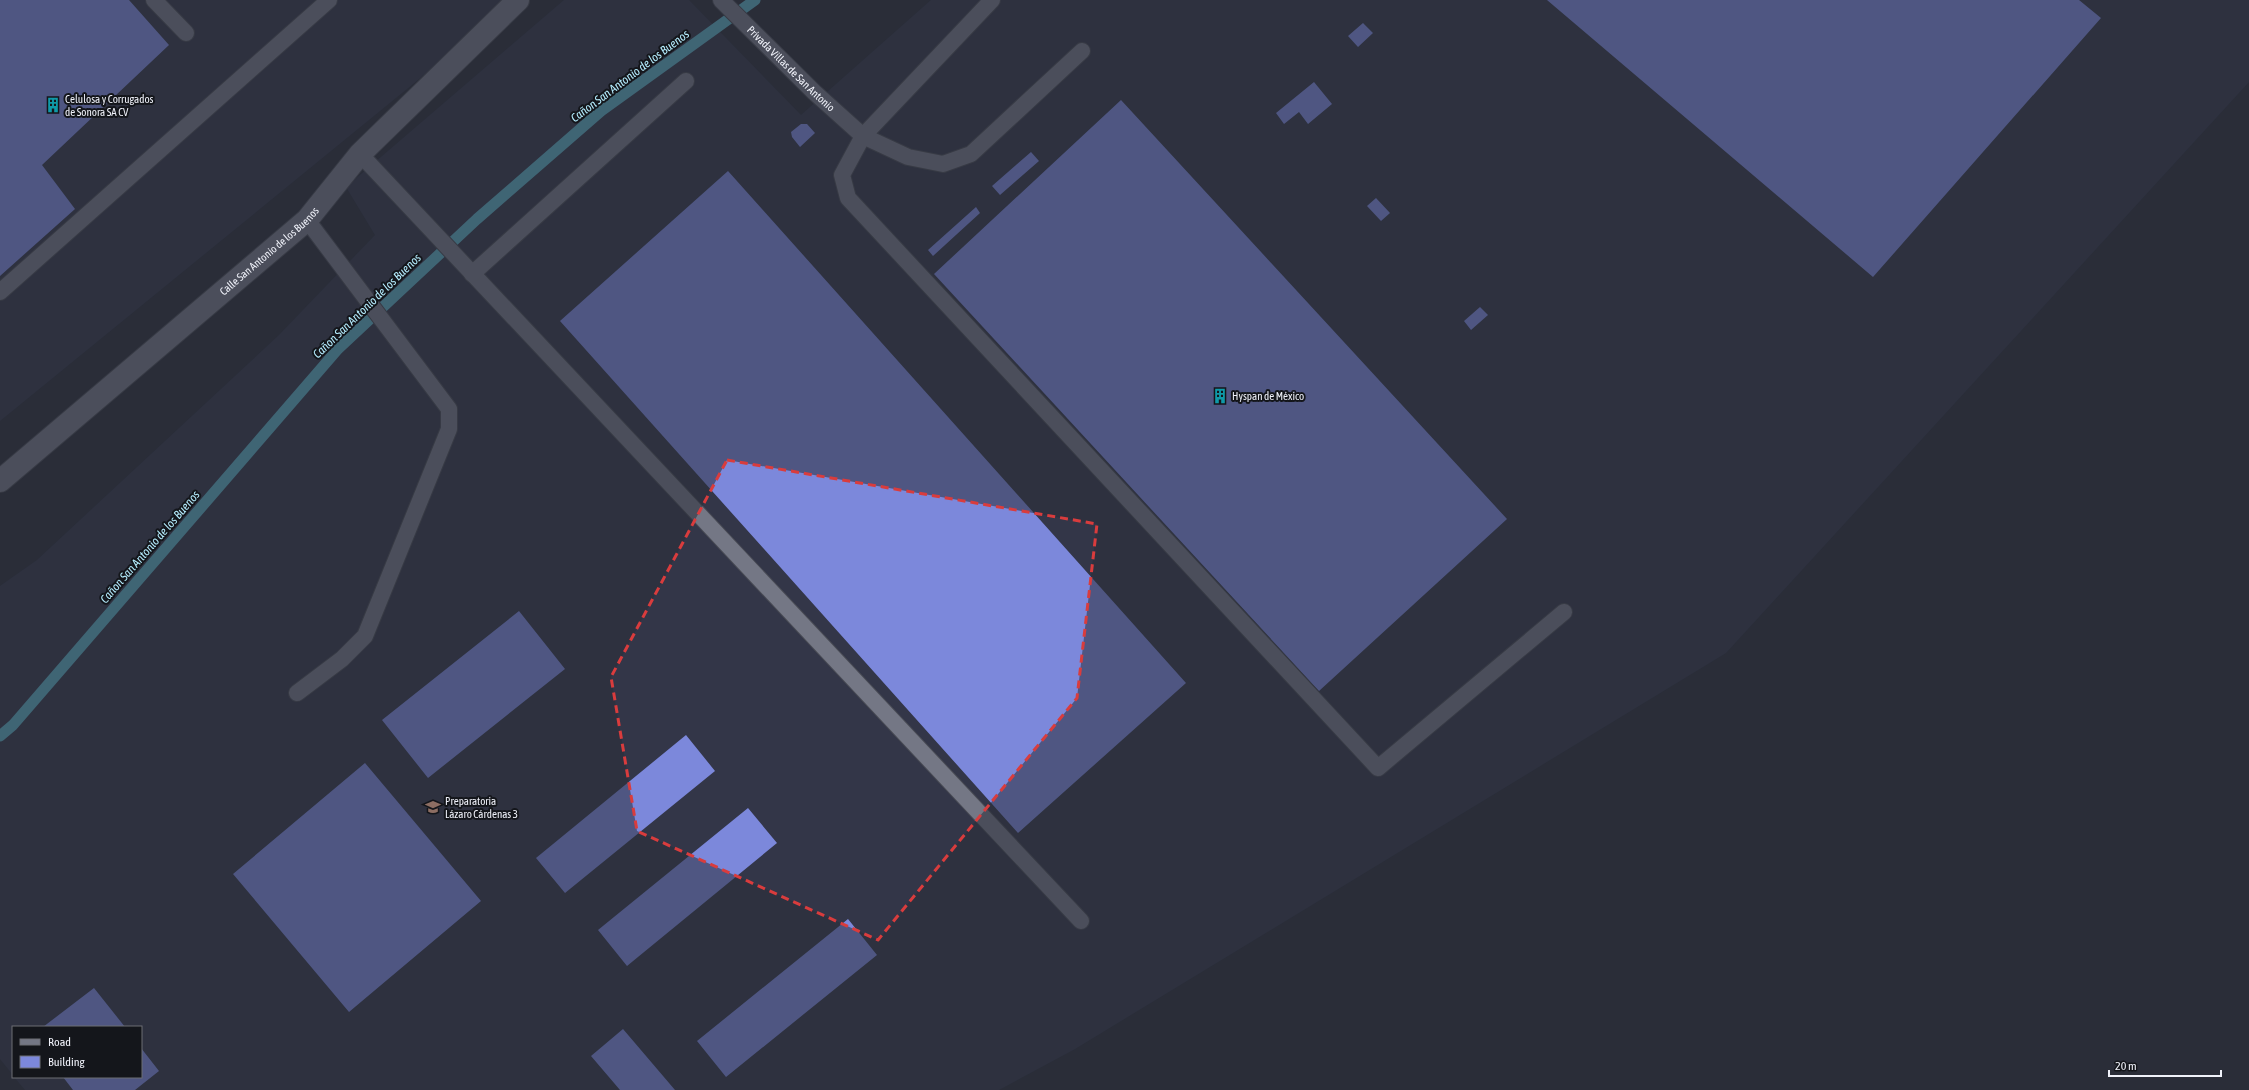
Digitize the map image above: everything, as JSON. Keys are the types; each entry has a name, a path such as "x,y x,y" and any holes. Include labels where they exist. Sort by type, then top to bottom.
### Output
{"street":[{"name":"Calle San Antonio de los Buenos","path":"0,481 307,220 360,154 518,0"}],"lane":[{"path":"154,0 186,33"},
{"path":"0,292 329,0"},
{"name":"Privada Villas de San Antonio","path":"721,0 814,92 863,136 908,157 943,164 971,154 1082,51"},
{"path":"992,0 863,136 842,175 848,198 1378,768 1564,612"},
{"path":"472,274 686,81"},
{"path":"360,154 1081,922"},
{"path":"297,693 342,659 365,636 449,430 449,409 307,220"}],"highlighted area":[{"path":"727,460 1097,524 1077,698 878,940 637,831 611,677"}],"shaded area":[{"path":"0,0 504,0 467,40 0,421"},
{"path":"564,0 689,0 801,115 931,0 2249,0 2249,82 1726,653 1075,1049 999,1090 25,1090 15,1078 142,1078 142,1026 12,1026 12,1074 0,1059 0,586 37,560 279,335 375,235 346,187"}],"building":[{"name":"Celulosa y Corrugados de Sonora SA CV","path":"0,0 129,0 169,45 42,165 75,209 0,276"},
{"path":"1547,0 2079,0 2101,18 1873,277"},
{"path":"1363,23 1373,33 1358,47 1348,36"},
{"path":"1314,82 1332,104 1308,124 1299,112 1284,124 1276,113"},
{"name":"Hyspan de México","path":"1121,100 1507,519 1319,691 934,274"},
{"path":"801,124 807,124 815,133 800,147 792,137 791,132"},
{"path":"1031,152 1039,161 1000,195 992,186"},
{"path":"728,171 1186,683 1018,833 560,321"},
{"path":"1376,198 1390,213 1381,221 1367,206"},
{"path":"976,207 980,213 933,256 928,250"},
{"path":"1480,307 1488,315 1471,330 1464,321"},
{"path":"519,611 565,669 428,778 382,720"},
{"path":"686,735 715,771 565,893 536,858"},
{"path":"365,763 481,901 349,1012 233,874"},
{"path":"748,808 777,843 627,966 598,930"},
{"path":"848,919 877,955 726,1077 697,1041"},
{"path":"94,988 124,1026 44,1026"},
{"path":"623,1029 675,1090 620,1090 591,1056"},
{"path":"142,1049 159,1071 135,1090 73,1090 64,1078 142,1078"}],"waterway":[{"name":"Cañon San Antonio de los Buenos","path":"0,736 13,725 338,349 477,219 601,111 755,0"}],"place":[{"name":"Celulosa y Corrugados de Sonora SA CV","path":"53,105"},
{"name":"Hyspan de México","path":"1220,396"},
{"name":"Preparatoria Lázaro Cárdenas 3","path":"433,807"}]}
